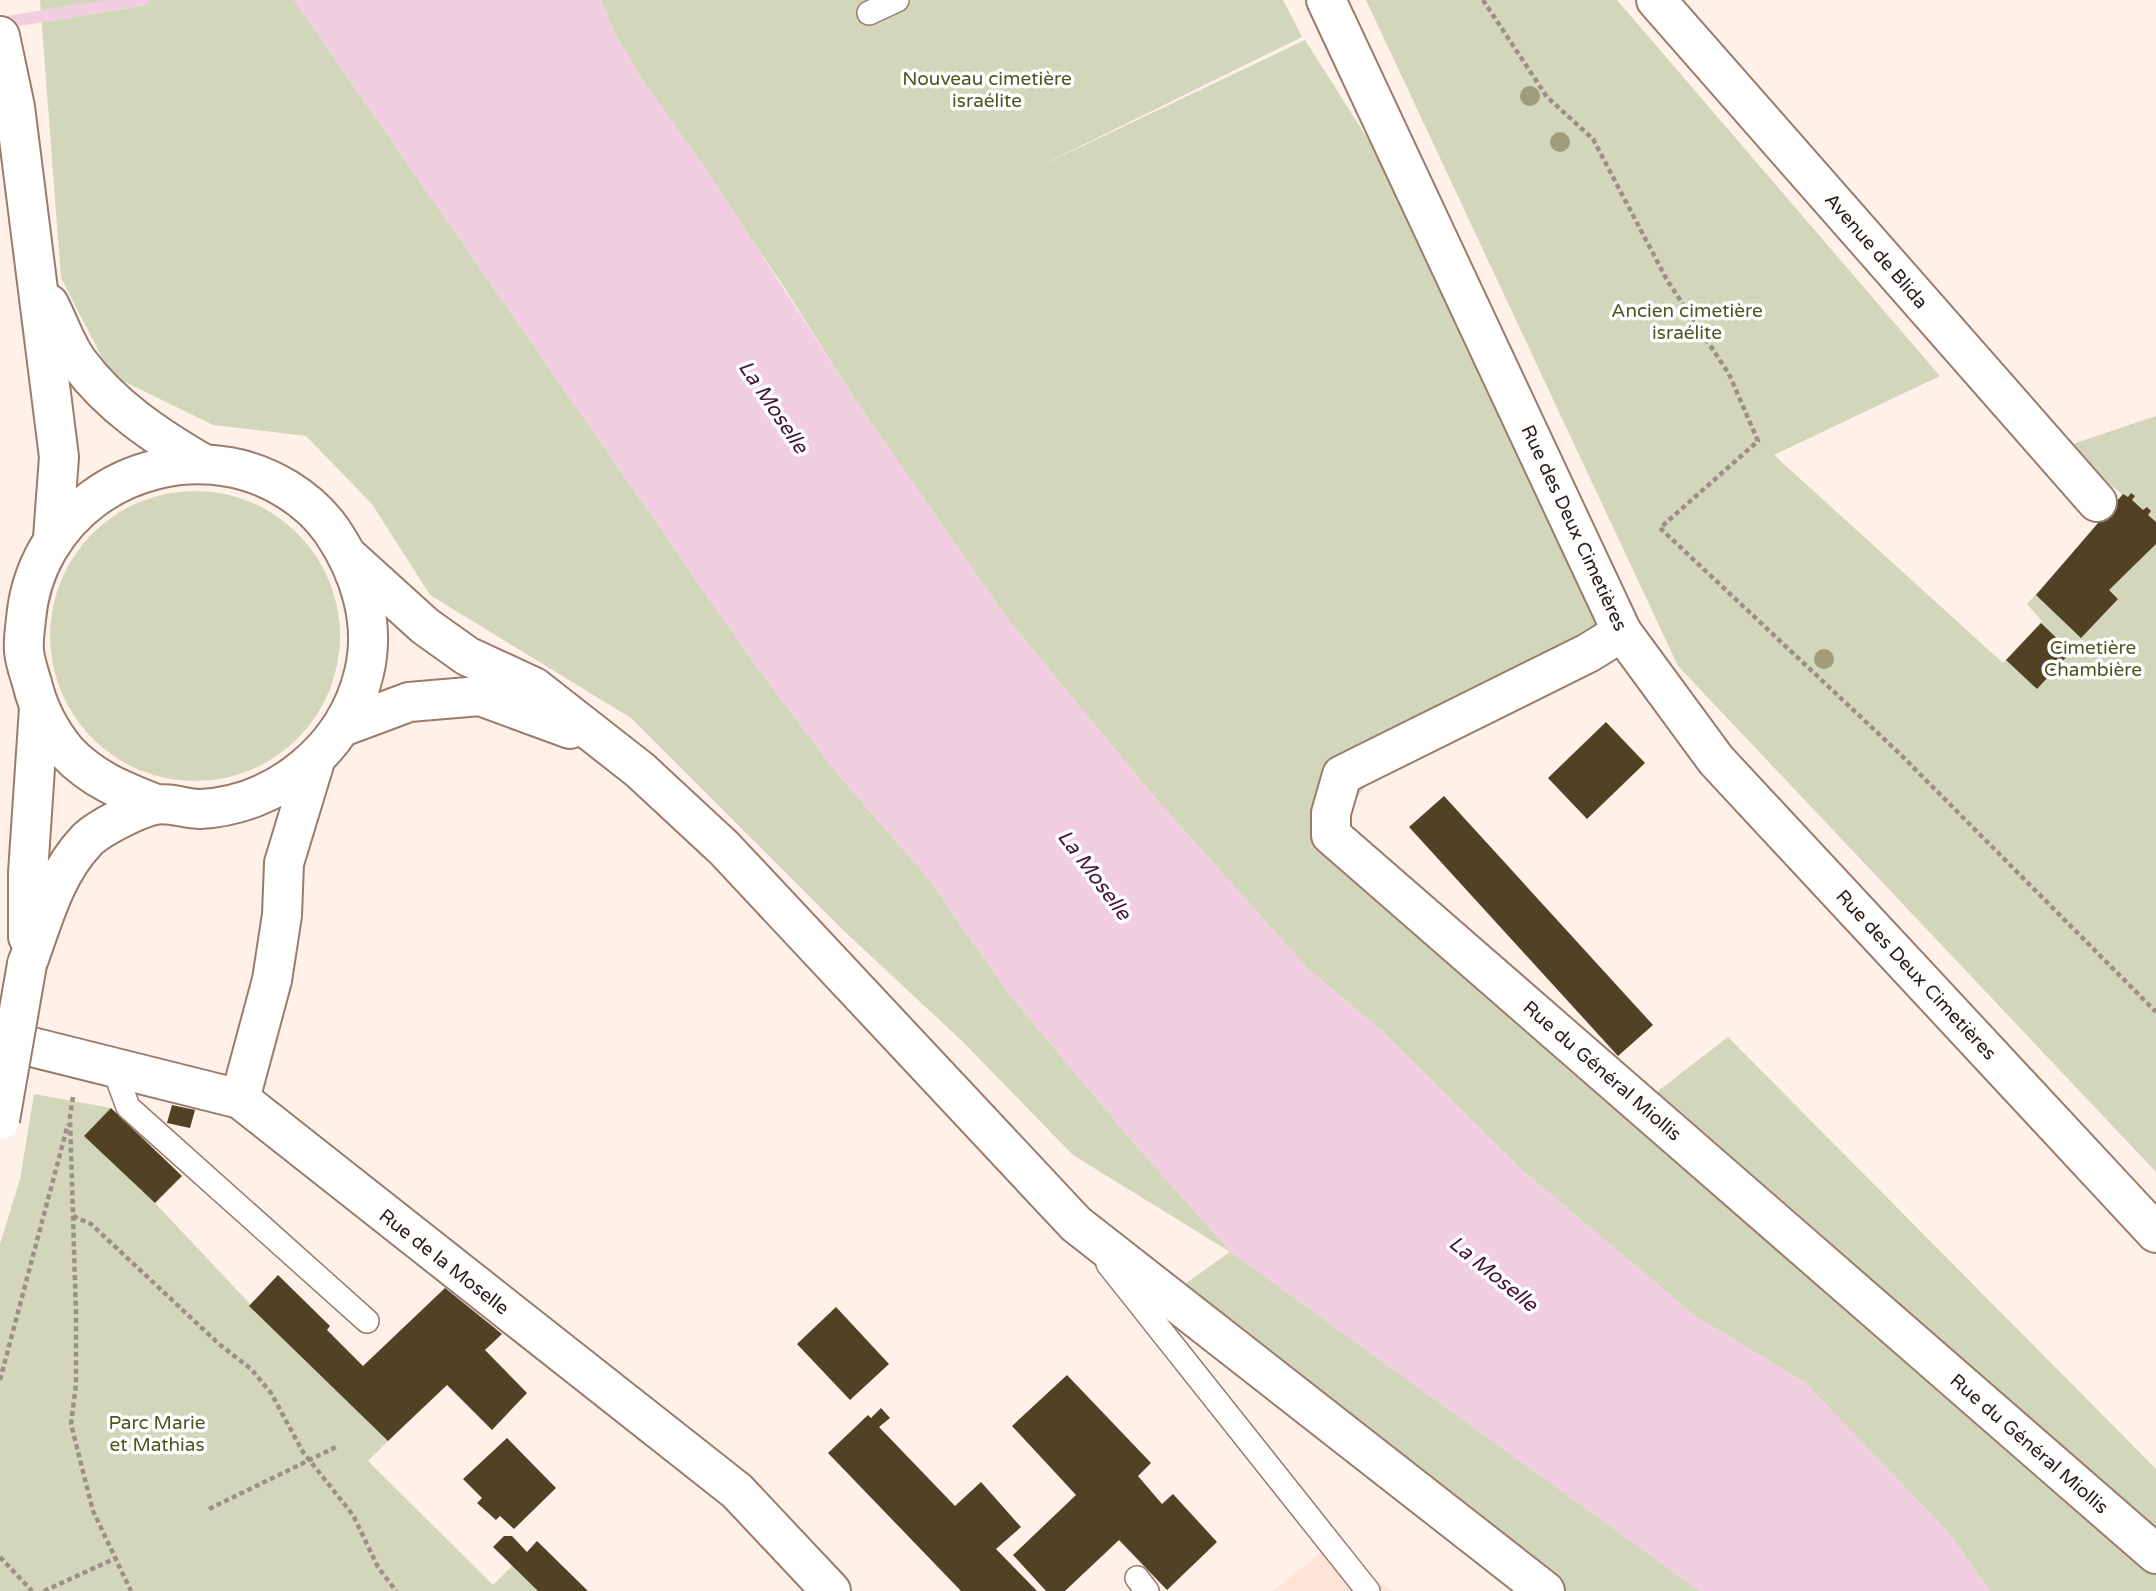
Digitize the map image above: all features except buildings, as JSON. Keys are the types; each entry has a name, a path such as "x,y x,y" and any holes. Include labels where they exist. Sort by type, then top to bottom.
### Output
{"street":[{"name":"Rue des Deux Cimetières","path":"1326,0 1622,632 1716,760 2156,1233"},
{"name":"Avenue de Blida","path":"1656,0 2097,502"},
{"path":"0,36 15,107 59,457 53,538 29,592 24,639 24,651 38,708 28,873 27,964 0,1120"},
{"path":"35,275 78,362 117,404 159,438 202,463"},
{"path":"53,538 93,497 145,470 202,463 247,470 289,490 324,520 350,558 425,626 467,656 534,687 609,744 724,848 1076,1224 1545,1591"},
{"path":"38,708 67,752 107,785 156,804 199,809 241,803 281,786 315,761 342,727 364,673 367,614 350,558"},
{"name":"Rue du Général Miollis","path":"1622,632 1588,653 1342,775 1331,813 1331,835 2156,1554"},
{"path":"342,727 409,702 480,696 609,744"},
{"path":"240,1099 272,980 282,915 284,863 315,761"},
{"path":"27,964 58,880 87,839 156,804"},
{"name":"Rue de la Moselle","path":"0,1039 240,1099 737,1491 831,1591"}],"lane":[{"path":"869,13 897,0"},
{"path":"97,1064 128,1107 367,1321"},
{"path":"1076,1224 1368,1591"}],"path":[{"path":"1483,0 1547,97 1593,139 1667,280 1729,374 1758,441 1660,528 1899,754 2156,1012"},
{"path":"0,1380 70,1116 97,1064"},
{"path":"70,1116 76,1370 71,1424 93,1511 131,1591"},
{"path":"73,1216 91,1224 219,1343 251,1369 271,1393 310,1462 353,1515 378,1567 396,1591"},
{"path":"209,1509 338,1446"},
{"path":"0,1557 32,1591"},
{"path":"44,1591 116,1558"}],"shaded area":[{"path":"1331,1545 1392,1591 1273,1591"}],"green space":[{"path":"40,0 294,0 753,662 836,772 927,877 1009,994 1132,1141 1231,1252 1700,1591 1545,1591 1168,1296 1230,1252 1073,1155 963,1042 843,930 631,718 430,595 372,504 306,436 213,425 111,375 61,278"},
{"name":"Nouveau cimetière israélite","path":"601,0 1283,0 1302,37 1030,171 1305,40 1456,278 1622,632 1377,769 1342,819 1640,1105 1728,1037 2156,1469 2156,1591 1990,1591 1948,1532 1804,1382 1695,1316 1523,1171 1383,1032 1307,968 1156,799 1006,617 856,401 782,284 637,72 614,32"},
{"name":"Ancien cimetière israélite","path":"1366,0 1617,0 1940,376 1774,455 2003,663 2042,621 2027,604 2124,496 2064,447 2156,416 2156,1172 1678,666"},
{"path":"195,491 237,497 263,508 287,524 307,544 323,568 334,594 340,636 334,678 323,704 307,728 287,748 263,764 237,775 195,781 153,775 127,764 103,748 83,728 67,704 56,678 50,636 56,594 67,568 83,544 103,524 127,508 153,497"},
{"name":"Parc Marie et Mathias","path":"34,1094 111,1108 85,1136 155,1203 251,1305 388,1441 368,1461 493,1585 512,1566 538,1591 0,1591 0,1244 20,1179"}],"water":[{"name":"La Moselle","path":"294,0 601,0 614,32 637,72 709,173 856,401 1006,617 1156,799 1307,968 1383,1032 1523,1171 1695,1316 1804,1382 1948,1532 1990,1591 1700,1591 1231,1252 1132,1141 1009,994 927,877 836,772 753,662"}],"waterway":[{"path":"0,23 142,0"}],"park label":[{"name":"Cimetière Chambière","path":"2093,659"}]}
